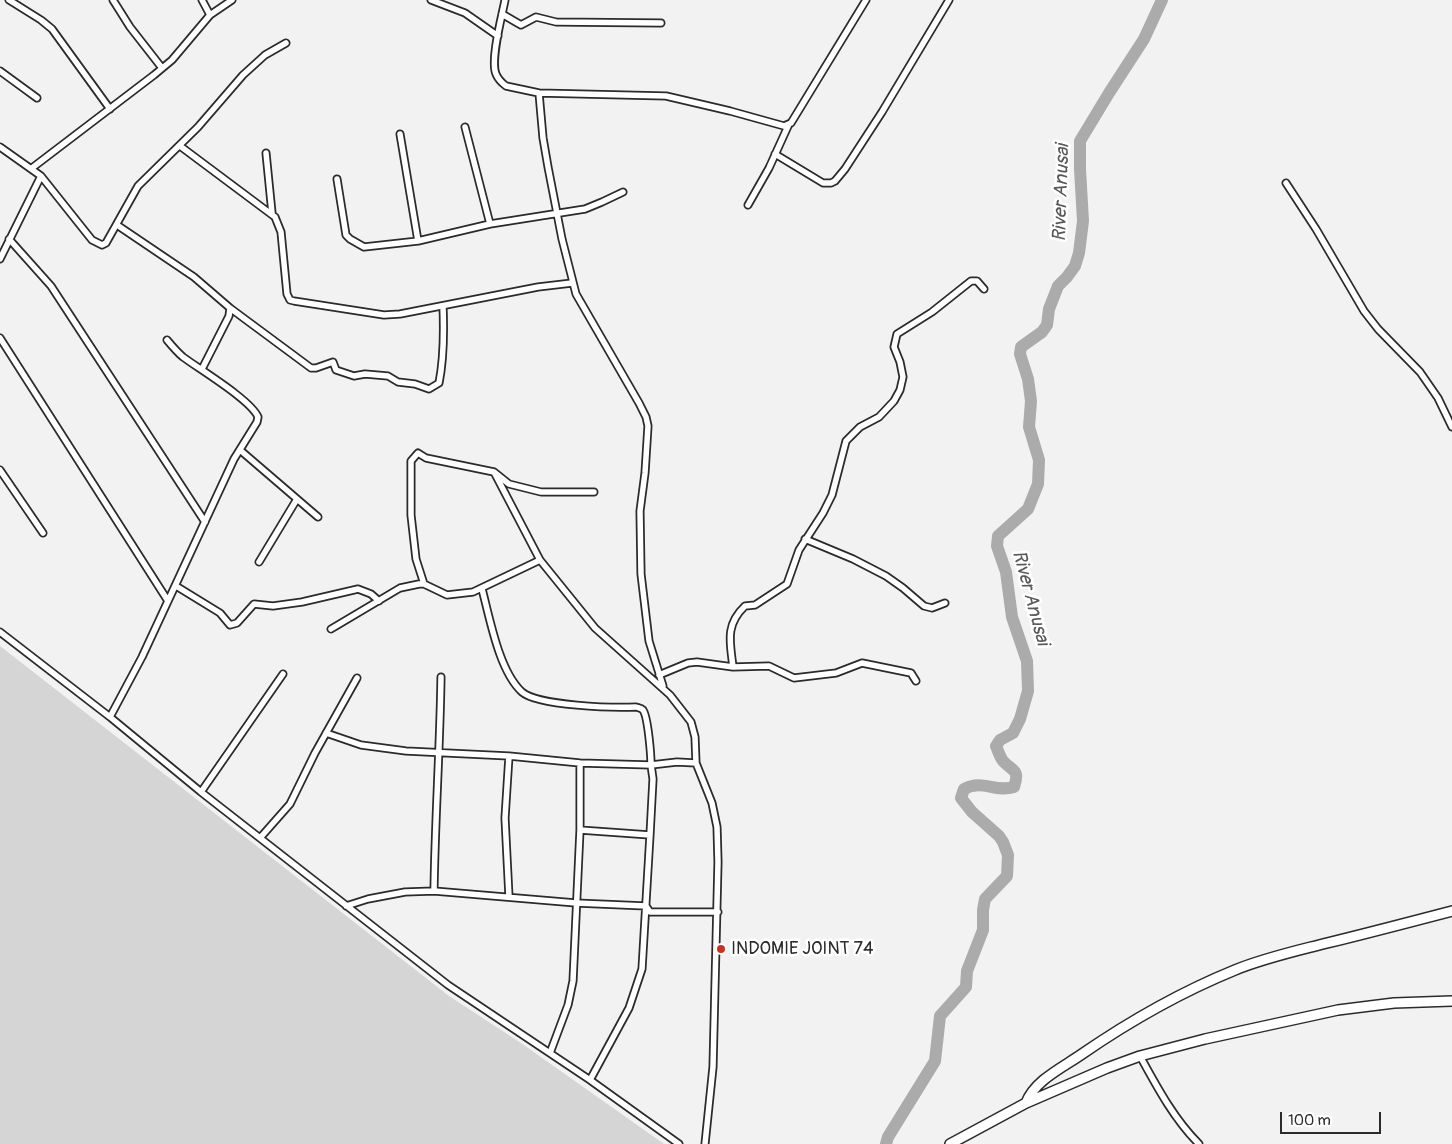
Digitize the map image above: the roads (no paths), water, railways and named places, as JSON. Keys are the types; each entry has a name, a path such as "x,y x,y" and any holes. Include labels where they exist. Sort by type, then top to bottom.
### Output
{"main road":[{"path":"1026,1103 1030,1094 1040,1083 1100,1042 1161,1005 1198,986 1237,969 1292,952 1452,911"},
{"path":"950,1144 1026,1103 1140,1056 1205,1039 1338,1010 1394,1003 1452,1001"}],"street":[{"path":"9,0 52,29 110,109"},
{"path":"113,0 130,27 162,68"},
{"path":"202,0 210,15"},
{"path":"32,168 172,60 210,15 232,0"},
{"path":"431,0 465,13 498,36"},
{"path":"505,0 498,36 495,66 499,79 506,86 539,93 666,96 784,126 789,124"},
{"path":"748,205 776,154 789,124 866,0"},
{"path":"776,154 823,182 831,183 835,181 845,169 882,112 949,0"},
{"path":"502,14 521,25 536,17 556,22 661,23"},
{"path":"0,146 41,176 92,240 96,244 102,245 106,243 117,225 129,199 138,186 180,146 243,74 265,55 286,43"},
{"path":"0,71 37,98"},
{"path":"539,93 543,138 556,214 572,283 579,301 646,417 648,426 640,511 640,555 649,641 663,688"},
{"path":"465,126 490,224"},
{"path":"400,134 418,241"},
{"path":"180,146 272,213 278,222 281,232 286,294 290,300 384,315 400,314 538,287 572,283"},
{"path":"266,153 272,213"},
{"path":"0,259 2,249 41,176"},
{"path":"337,179 346,235 364,247 418,241 490,224 585,209 623,192"},
{"path":"1286,183 1316,229 1364,311 1378,329 1412,362 1428,382 1452,427"},
{"path":"117,225 194,277 230,308 311,368 333,362 336,370 354,376 365,374 388,376 398,382 415,384 429,389 437,385 441,372 444,325 443,306"},
{"path":"9,239 51,286 205,522"},
{"path":"733,666 730,640 734,618 745,606 755,605 786,584 805,539 823,513 832,495 846,441 860,427 879,417 887,410 900,390 903,371 894,347 897,334 932,312 971,281 977,282 984,288"},
{"path":"202,369 229,316 230,308"},
{"path":"0,338 168,601"},
{"path":"110,717 142,657 240,450 257,422 256,413 251,407 182,356 167,340"},
{"path":"240,450 318,517"},
{"path":"424,584 416,559 411,515 411,461 418,453 426,458 494,472 509,484 541,492 594,492"},
{"path":"0,470 43,533"},
{"path":"494,472 540,560 595,628 663,688 691,722 696,737 696,763 712,803 717,827 718,912 715,963 714,1067 705,1144"},
{"path":"259,562 297,499"},
{"path":"805,539 846,555 886,576 924,606 932,608 945,602"},
{"path":"331,629 400,588 412,584 424,584 448,595 465,594 482,589 540,560"},
{"path":"176,586 220,613 230,625 236,623 254,604 273,606 302,602 358,589 371,594 379,601"},
{"path":"482,589 502,660 517,686 524,694 551,702 636,706 644,712 653,779 642,969 629,1008 590,1080"},
{"path":"0,632 448,985 590,1080 679,1144"},
{"path":"659,676 688,663 698,662 733,666 770,666 794,678 836,673 862,663 911,673 916,681"},
{"path":"201,792 284,674"},
{"path":"434,891 434,822 439,753 441,677"},
{"path":"260,838 290,804 326,733 357,678"},
{"path":"326,733 361,745 439,753 509,756 580,763 651,765 677,762 696,763"},
{"path":"509,756 505,818 509,897"},
{"path":"550,1053 568,1005 573,981 580,830 580,763"},
{"path":"580,830 650,835"},
{"path":"346,906 368,899 405,892 434,891 576,903 646,906"},
{"path":"646,906 650,912 718,912"},
{"path":"1140,1056 1163,1097 1190,1136 1199,1144"}],"waterway":[{"name":"River Anusai","path":"886,1144 888,1137 935,1061 940,1016 966,987 967,971 983,930 985,899 1007,876 1008,855 1003,842 999,836 972,812 961,798 964,789 971,786 1014,787 1016,774 1003,761 996,746 1000,740 1013,733 1020,719 1028,691 1027,661 1012,617 1006,572 997,546 998,536 1028,509 1038,484 1039,460 1029,427 1031,401 1028,379 1020,354 1021,347 1042,332 1047,325 1049,309 1058,286 1075,266 1079,253 1083,221 1080,141 1144,39 1162,0"}],"place":[{"name":"INDOMIE JOINT 74","path":"721,949"}]}
